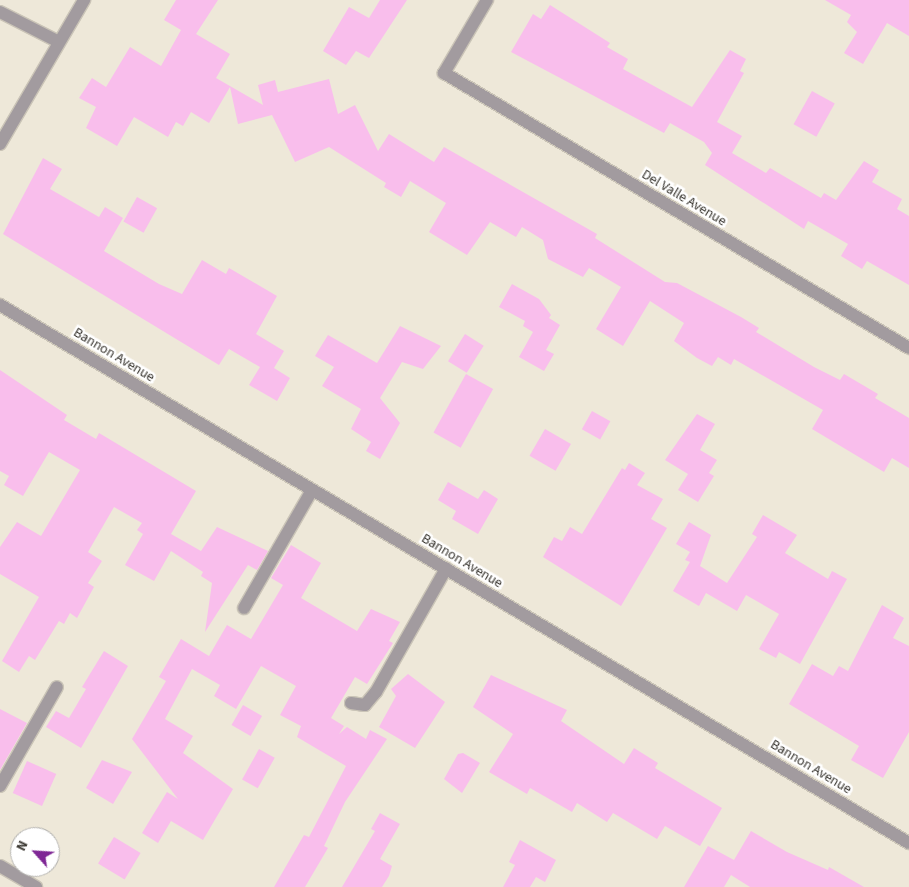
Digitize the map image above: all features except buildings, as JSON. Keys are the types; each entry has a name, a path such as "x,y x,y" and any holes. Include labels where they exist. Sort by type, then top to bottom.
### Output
{"street":[{"path":"0,144 84,0"},
{"name":"Del Valle Avenue","path":"487,0 444,73 909,348"},
{"path":"0,12 59,42"},
{"name":"Bannon Avenue","path":"0,305 909,843"},
{"path":"244,608 312,490"},
{"path":"351,703 365,704 376,692 446,569"},
{"path":"0,786 57,687"},
{"path":"0,866 36,887"}]}
